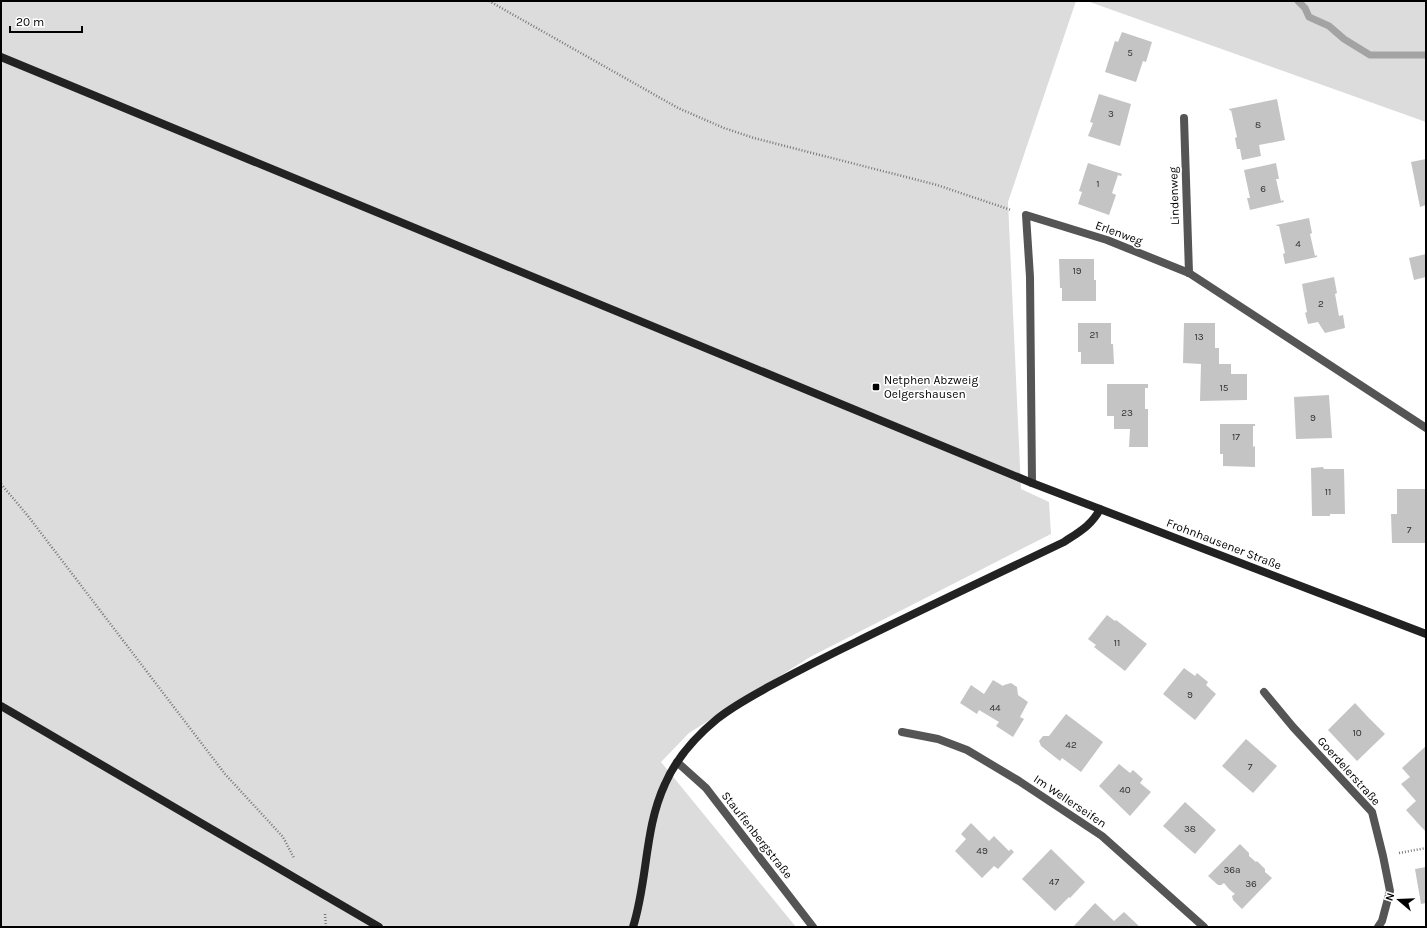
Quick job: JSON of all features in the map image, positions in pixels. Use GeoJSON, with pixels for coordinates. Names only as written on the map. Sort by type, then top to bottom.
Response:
{"type":"FeatureCollection","features":[{"type":"Feature","properties":{"kind":"main road","name":"Frohnhausener Straße"},"geometry":{"type":"LineString","coordinates":[[1,57],[1032,483],[1426,634]]}},
{"type":"Feature","properties":{"kind":"main road"},"geometry":{"type":"LineString","coordinates":[[633,927],[639,909],[650,833],[656,808],[665,784],[677,762],[695,738],[718,718],[742,702],[821,659],[1064,542],[1087,526],[1095,518],[1100,509]]}},
{"type":"Feature","properties":{"kind":"main road"},"geometry":{"type":"LineString","coordinates":[[1,706],[379,927]]}},
{"type":"Feature","properties":{"kind":"street","name":"Lindenweg"},"geometry":{"type":"LineString","coordinates":[[1184,118],[1189,273]]}},
{"type":"Feature","properties":{"kind":"street","name":"Erlenweg"},"geometry":{"type":"LineString","coordinates":[[1026,215],[1107,240],[1189,273],[1426,428]]}},
{"type":"Feature","properties":{"kind":"street"},"geometry":{"type":"LineString","coordinates":[[1026,215],[1030,277],[1032,483]]}},
{"type":"Feature","properties":{"kind":"street","name":"Goerdelerstraße"},"geometry":{"type":"LineString","coordinates":[[1264,692],[1293,727],[1372,812],[1390,891],[1382,921],[1378,927]]}},
{"type":"Feature","properties":{"kind":"street","name":"Im Wellerseifen"},"geometry":{"type":"LineString","coordinates":[[902,732],[938,739],[968,750],[1019,781],[1102,836],[1204,927]]}},
{"type":"Feature","properties":{"kind":"street","name":"Stauffenbergstraße"},"geometry":{"type":"LineString","coordinates":[[677,762],[706,788],[813,927]]}},
{"type":"Feature","properties":{"kind":"path"},"geometry":{"type":"LineString","coordinates":[[489,1],[678,108],[724,128],[754,138],[937,185],[1026,215]]}},
{"type":"Feature","properties":{"kind":"path"},"geometry":{"type":"LineString","coordinates":[[1,484],[28,516],[225,774],[283,837],[295,861]]}},
{"type":"Feature","properties":{"kind":"path"},"geometry":{"type":"LineString","coordinates":[[1401,852],[1426,848]]}},
{"type":"Feature","properties":{"kind":"shaded area"},"geometry":{"type":"Polygon","coordinates":[[[1,1],[1076,1],[1008,202],[1021,489],[1049,502],[1051,534],[810,657],[689,733],[661,762],[796,927],[1,927],[1,1]]]}},
{"type":"Feature","properties":{"kind":"shaded area"},"geometry":{"type":"Polygon","coordinates":[[[1087,1],[1426,1],[1426,122],[1087,1]]]}},
{"type":"Feature","properties":{"kind":"building"},"geometry":{"type":"Polygon","coordinates":[[[1122,32],[1152,42],[1146,62],[1143,61],[1136,82],[1105,72],[1115,41],[1118,42],[1122,32]]]}},
{"type":"Feature","properties":{"kind":"building"},"geometry":{"type":"Polygon","coordinates":[[[1099,94],[1131,104],[1120,146],[1088,136],[1093,123],[1090,122],[1099,94]]]}},
{"type":"Feature","properties":{"kind":"building"},"geometry":{"type":"Polygon","coordinates":[[[1277,99],[1285,140],[1259,145],[1261,156],[1242,160],[1240,149],[1237,149],[1235,138],[1237,137],[1231,110],[1230,111],[1229,109],[1277,99]]]}},
{"type":"Feature","properties":{"kind":"building"},"geometry":{"type":"Polygon","coordinates":[[[1426,159],[1426,205],[1420,207],[1411,162],[1426,159]]]}},
{"type":"Feature","properties":{"kind":"building"},"geometry":{"type":"Polygon","coordinates":[[[1088,163],[1122,174],[1121,176],[1118,175],[1112,193],[1116,195],[1109,215],[1078,204],[1082,192],[1079,191],[1088,163]]]}},
{"type":"Feature","properties":{"kind":"building"},"geometry":{"type":"Polygon","coordinates":[[[1276,163],[1279,179],[1276,179],[1281,201],[1283,200],[1284,202],[1250,210],[1247,198],[1250,198],[1244,170],[1276,163]]]}},
{"type":"Feature","properties":{"kind":"building"},"geometry":{"type":"Polygon","coordinates":[[[1309,218],[1312,233],[1310,234],[1315,256],[1317,255],[1317,257],[1285,264],[1283,254],[1285,253],[1279,226],[1276,225],[1309,218]]]}},
{"type":"Feature","properties":{"kind":"building"},"geometry":{"type":"Polygon","coordinates":[[[1426,254],[1426,277],[1414,280],[1409,258],[1426,254]]]}},
{"type":"Feature","properties":{"kind":"building"},"geometry":{"type":"Polygon","coordinates":[[[1059,259],[1094,259],[1096,301],[1062,301],[1059,259]]]}},
{"type":"Feature","properties":{"kind":"building"},"geometry":{"type":"Polygon","coordinates":[[[1334,277],[1339,316],[1343,315],[1345,328],[1325,333],[1318,322],[1308,324],[1305,313],[1307,312],[1302,284],[1334,277]]]}},
{"type":"Feature","properties":{"kind":"building"},"geometry":{"type":"Polygon","coordinates":[[[1078,323],[1111,323],[1111,344],[1113,344],[1114,364],[1081,364],[1081,352],[1078,352],[1078,323]]]}},
{"type":"Feature","properties":{"kind":"building"},"geometry":{"type":"Polygon","coordinates":[[[1184,323],[1215,323],[1215,348],[1219,348],[1219,364],[1231,364],[1231,374],[1247,374],[1247,400],[1200,401],[1201,364],[1183,363],[1184,323]]]}},
{"type":"Feature","properties":{"kind":"building"},"geometry":{"type":"Polygon","coordinates":[[[1107,384],[1148,384],[1148,388],[1145,388],[1145,409],[1148,409],[1148,447],[1129,447],[1130,429],[1114,429],[1114,416],[1107,416],[1107,384]]]}},
{"type":"Feature","properties":{"kind":"building"},"geometry":{"type":"Polygon","coordinates":[[[1329,395],[1332,438],[1296,439],[1294,397],[1329,395]]]}},
{"type":"Feature","properties":{"kind":"building"},"geometry":{"type":"Polygon","coordinates":[[[1220,424],[1255,424],[1255,426],[1253,426],[1253,447],[1255,446],[1255,467],[1223,466],[1223,454],[1220,454],[1220,424]]]}},
{"type":"Feature","properties":{"kind":"building"},"geometry":{"type":"Polygon","coordinates":[[[1323,467],[1324,469],[1344,469],[1345,514],[1312,516],[1311,468],[1323,467]]]}},
{"type":"Feature","properties":{"kind":"building"},"geometry":{"type":"Polygon","coordinates":[[[1397,489],[1426,489],[1426,543],[1392,543],[1391,514],[1397,514],[1397,489]]]}},
{"type":"Feature","properties":{"kind":"building"},"geometry":{"type":"Polygon","coordinates":[[[1107,615],[1115,621],[1116,620],[1147,644],[1125,671],[1094,647],[1096,645],[1088,639],[1107,615]]]}},
{"type":"Feature","properties":{"kind":"building"},"geometry":{"type":"Polygon","coordinates":[[[1184,668],[1195,676],[1197,673],[1208,682],[1206,685],[1216,694],[1195,720],[1163,694],[1184,668]]]}},
{"type":"Feature","properties":{"kind":"building"},"geometry":{"type":"Polygon","coordinates":[[[993,680],[1003,686],[1011,683],[1017,687],[1018,695],[1028,702],[1020,717],[1024,719],[1013,737],[996,726],[999,722],[979,710],[977,714],[960,703],[971,685],[984,694],[993,680]]]}},
{"type":"Feature","properties":{"kind":"building"},"geometry":{"type":"Polygon","coordinates":[[[1355,703],[1385,734],[1357,761],[1328,730],[1355,703]]]}},
{"type":"Feature","properties":{"kind":"building"},"geometry":{"type":"Polygon","coordinates":[[[1066,714],[1103,742],[1081,772],[1062,758],[1060,761],[1041,746],[1039,741],[1043,736],[1049,736],[1066,714]]]}},
{"type":"Feature","properties":{"kind":"building"},"geometry":{"type":"Polygon","coordinates":[[[1246,739],[1277,766],[1253,793],[1222,766],[1246,739]]]}},
{"type":"Feature","properties":{"kind":"building"},"geometry":{"type":"Polygon","coordinates":[[[1426,746],[1425,831],[1406,810],[1416,801],[1401,784],[1410,777],[1402,768],[1426,746]]]}},
{"type":"Feature","properties":{"kind":"building"},"geometry":{"type":"Polygon","coordinates":[[[1119,764],[1130,773],[1133,770],[1143,779],[1140,783],[1151,792],[1130,816],[1099,786],[1119,764]]]}},
{"type":"Feature","properties":{"kind":"building"},"geometry":{"type":"Polygon","coordinates":[[[1185,802],[1216,830],[1195,854],[1163,826],[1185,802]]]}},
{"type":"Feature","properties":{"kind":"building"},"geometry":{"type":"Polygon","coordinates":[[[971,823],[989,841],[994,836],[1009,851],[1011,849],[1014,852],[998,869],[994,866],[982,878],[955,851],[966,839],[961,834],[971,823]]]}},
{"type":"Feature","properties":{"kind":"building"},"geometry":{"type":"Polygon","coordinates":[[[1240,844],[1249,853],[1249,856],[1256,862],[1257,861],[1265,869],[1265,872],[1272,878],[1242,909],[1233,900],[1232,896],[1235,894],[1224,883],[1218,885],[1208,876],[1240,844]]]}},
{"type":"Feature","properties":{"kind":"building"},"geometry":{"type":"Polygon","coordinates":[[[1051,849],[1085,882],[1055,911],[1022,879],[1051,849]]]}},
{"type":"Feature","properties":{"kind":"building"},"geometry":{"type":"Polygon","coordinates":[[[1426,867],[1426,903],[1421,904],[1415,869],[1426,867]]]}},
{"type":"Feature","properties":{"kind":"building"},"geometry":{"type":"Polygon","coordinates":[[[1095,903],[1114,921],[1124,912],[1140,927],[1073,927],[1095,903]]]}},
{"type":"Feature","properties":{"kind":"waterway"},"geometry":{"type":"LineString","coordinates":[[1298,1],[1305,8],[1309,17],[1329,26],[1344,39],[1370,55],[1426,55]]}},
{"type":"Feature","properties":{"kind":"place","name":"Netphen Abzweig Oelgershausen"},"geometry":{"type":"Point","coordinates":[876,387]}}]}
